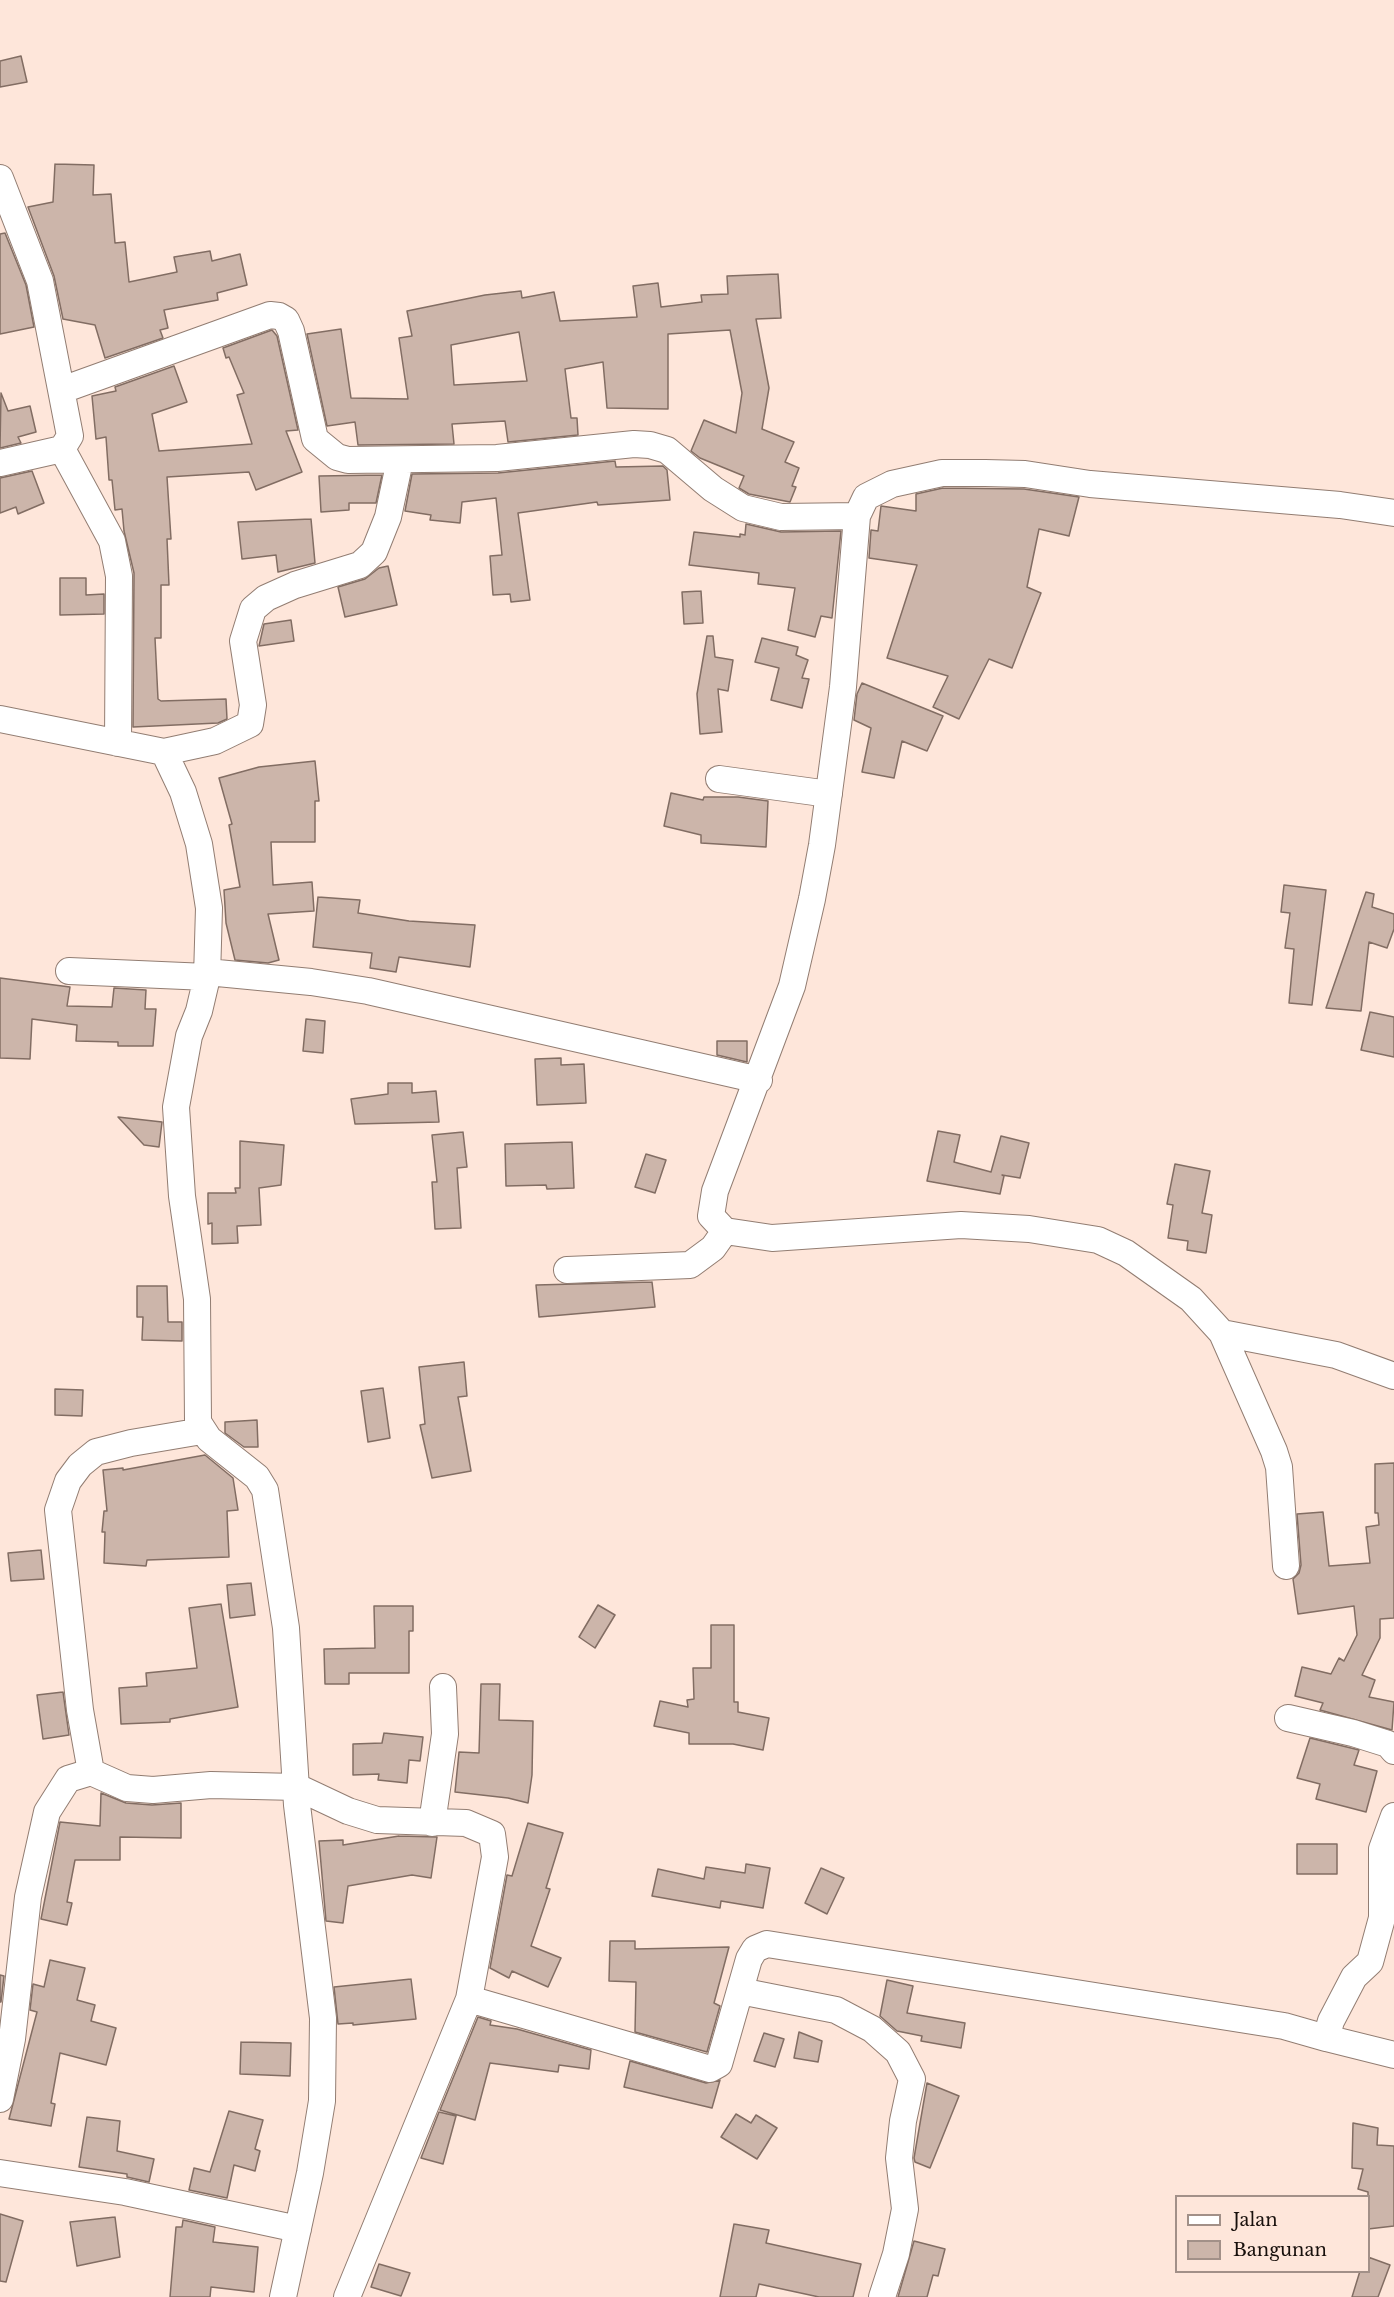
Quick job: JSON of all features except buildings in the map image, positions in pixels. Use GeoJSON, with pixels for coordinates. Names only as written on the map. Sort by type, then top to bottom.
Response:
{"type":"FeatureCollection","features":[{"type":"Feature","properties":{"kind":"street"},"geometry":{"type":"LineString","coordinates":[[0,178],[40,281],[70,435],[62,449],[0,463]]}},
{"type":"Feature","properties":{"kind":"street"},"geometry":{"type":"LineString","coordinates":[[62,390],[270,315],[279,316],[286,320],[291,331],[315,439],[327,451],[348,460],[497,458],[623,445],[650,446],[668,450],[713,489],[743,508],[781,517],[857,516]]}},
{"type":"Feature","properties":{"kind":"street"},"geometry":{"type":"LineString","coordinates":[[62,449],[112,542],[117,565],[119,576],[118,743]]}},
{"type":"Feature","properties":{"kind":"street"},"geometry":{"type":"LineString","coordinates":[[0,719],[164,752],[215,741],[250,724],[253,705],[243,641],[253,609],[266,598],[295,585],[360,565],[374,552],[388,517],[400,460]]}},
{"type":"Feature","properties":{"kind":"street"},"geometry":{"type":"LineString","coordinates":[[1286,1566],[1276,1459],[1222,1334],[1191,1299],[1126,1253],[1098,1240],[1029,1229],[961,1225],[772,1238],[725,1231],[711,1216],[711,1203],[759,1080],[792,986],[812,899],[843,687],[857,516],[862,502],[881,488],[942,473],[1025,474],[1090,484],[1394,513]]}},
{"type":"Feature","properties":{"kind":"street"},"geometry":{"type":"LineString","coordinates":[[164,752],[183,792],[199,844],[209,908],[207,975],[199,1011],[189,1036],[176,1107],[182,1196],[197,1299],[198,1422],[202,1431],[257,1478],[265,1490],[286,1628],[297,1787],[323,2018],[322,2101],[310,2173],[283,2297]]}},
{"type":"Feature","properties":{"kind":"street"},"geometry":{"type":"LineString","coordinates":[[719,779],[829,794]]}},
{"type":"Feature","properties":{"kind":"street"},"geometry":{"type":"LineString","coordinates":[[69,971],[207,975],[311,982],[368,991],[759,1080]]}},
{"type":"Feature","properties":{"kind":"street"},"geometry":{"type":"LineString","coordinates":[[567,1270],[690,1265],[713,1248],[725,1231]]}},
{"type":"Feature","properties":{"kind":"street"},"geometry":{"type":"LineString","coordinates":[[1222,1334],[1336,1355],[1394,1376]]}},
{"type":"Feature","properties":{"kind":"street"},"geometry":{"type":"LineString","coordinates":[[91,1772],[80,1710],[58,1510],[68,1481],[80,1465],[96,1452],[131,1443],[202,1431]]}},
{"type":"Feature","properties":{"kind":"street"},"geometry":{"type":"LineString","coordinates":[[432,1823],[445,1734],[443,1687]]}},
{"type":"Feature","properties":{"kind":"street"},"geometry":{"type":"LineString","coordinates":[[1288,1718],[1353,1732],[1388,1744],[1394,1751]]}},
{"type":"Feature","properties":{"kind":"street"},"geometry":{"type":"LineString","coordinates":[[0,2099],[12,2039],[28,1897],[47,1812],[68,1779],[91,1772],[127,1788],[153,1790],[212,1785],[297,1787],[348,1811],[377,1820],[466,1823],[492,1834],[495,1857],[469,1999],[347,2297]]}},
{"type":"Feature","properties":{"kind":"street"},"geometry":{"type":"LineString","coordinates":[[1326,2038],[1331,2021],[1354,1977],[1370,1962],[1382,1918],[1382,1849],[1394,1816]]}},
{"type":"Feature","properties":{"kind":"street"},"geometry":{"type":"LineString","coordinates":[[469,1999],[710,2069],[719,2064],[749,1959],[756,1948],[767,1944],[1284,2026],[1394,2055]]}},
{"type":"Feature","properties":{"kind":"street"},"geometry":{"type":"LineString","coordinates":[[740,1991],[836,2010],[872,2029],[898,2052],[912,2079],[903,2121],[899,2158],[905,2209],[896,2254],[882,2297]]}},
{"type":"Feature","properties":{"kind":"street"},"geometry":{"type":"LineString","coordinates":[[0,2173],[125,2192],[298,2229]]}}]}
